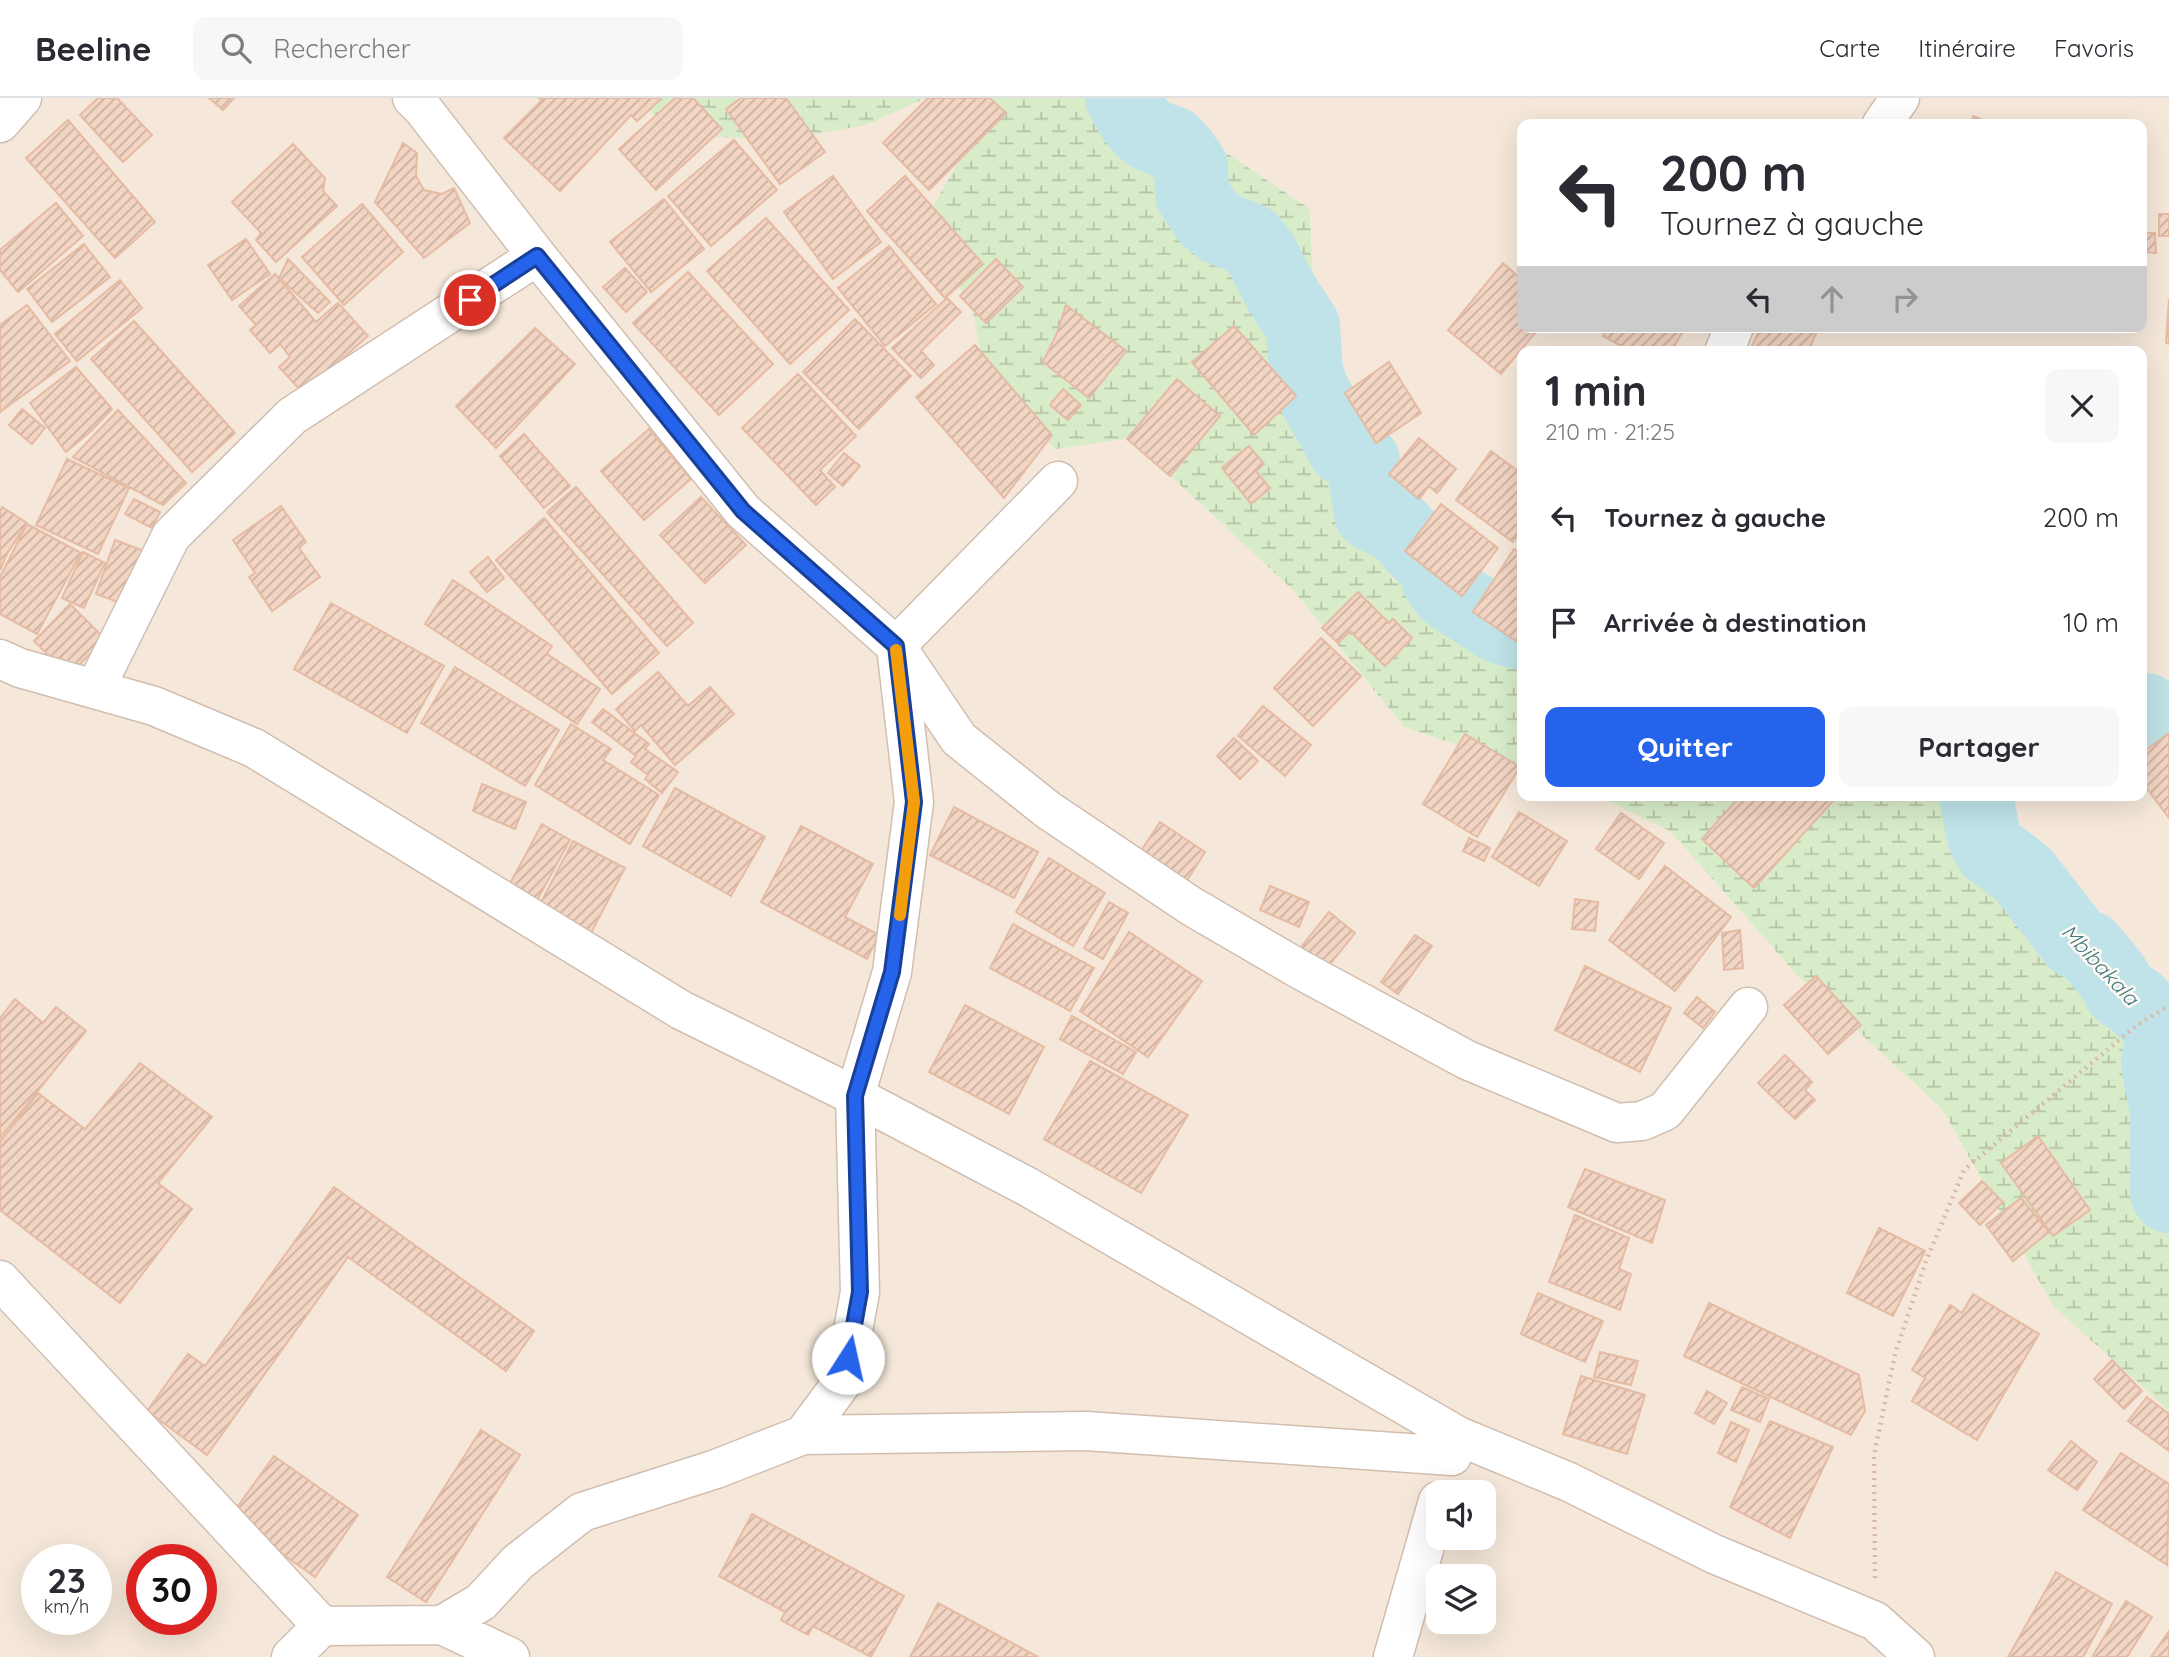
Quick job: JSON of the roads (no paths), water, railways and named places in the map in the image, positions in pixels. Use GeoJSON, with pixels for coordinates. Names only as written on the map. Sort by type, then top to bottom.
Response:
{"type":"FeatureCollection","features":[{"type":"Feature","properties":{"kind":"street"},"geometry":{"type":"LineString","coordinates":[[0,122],[22,98]]}},
{"type":"Feature","properties":{"kind":"street"},"geometry":{"type":"LineString","coordinates":[[412,98],[743,511],[896,646],[960,739],[1048,810],[1191,906],[1299,969],[1467,1060],[1617,1123],[1642,1121],[1665,1111],[1748,1007]]}},
{"type":"Feature","properties":{"kind":"street"},"geometry":{"type":"LineString","coordinates":[[1885,119],[1900,98]]}},
{"type":"Feature","properties":{"kind":"street"},"geometry":{"type":"LineString","coordinates":[[95,689],[171,536],[292,416],[537,256]]}},
{"type":"Feature","properties":{"kind":"street"},"geometry":{"type":"LineString","coordinates":[[896,646],[1058,481]]}},
{"type":"Feature","properties":{"kind":"street"},"geometry":{"type":"LineString","coordinates":[[803,1434],[844,1380],[860,1292],[855,1096],[892,972],[914,802],[896,646]]}},
{"type":"Feature","properties":{"kind":"street"},"geometry":{"type":"LineString","coordinates":[[0,659],[20,668],[154,706],[254,748],[681,1010],[855,1096],[1028,1187],[1455,1446],[1569,1482],[1714,1554],[1875,1621],[1915,1657]]}},
{"type":"Feature","properties":{"kind":"street"},"geometry":{"type":"LineString","coordinates":[[0,1280],[322,1626]]}},
{"type":"Feature","properties":{"kind":"street"},"geometry":{"type":"LineString","coordinates":[[442,1625],[481,1602],[518,1562],[582,1512],[716,1469],[803,1434],[1086,1432],[1455,1446]]}},
{"type":"Feature","properties":{"kind":"street"},"geometry":{"type":"LineString","coordinates":[[1445,1480],[1455,1446]]}},
{"type":"Feature","properties":{"kind":"street"},"geometry":{"type":"LineString","coordinates":[[1393,1657],[1426,1543]]}},
{"type":"Feature","properties":{"kind":"street"},"geometry":{"type":"LineString","coordinates":[[291,1657],[322,1626],[442,1625],[510,1657]]}},
{"type":"Feature","properties":{"kind":"waterway","name":"Mbibakala"},"geometry":{"type":"LineString","coordinates":[[1122,98],[1144,130],[1172,143],[1182,154],[1191,167],[1192,194],[1207,217],[1220,228],[1250,240],[1261,254],[1303,326],[1306,372],[1313,392],[1344,448],[1363,461],[1371,513],[1400,529],[1420,552],[1438,567],[1439,581],[1448,593],[1500,627],[1517,632]]}},
{"type":"Feature","properties":{"kind":"waterway"},"geometry":{"type":"LineString","coordinates":[[2147,710],[2169,703]]}},
{"type":"Feature","properties":{"kind":"waterway","name":"Mbibakala"},"geometry":{"type":"LineString","coordinates":[[1977,801],[1984,837],[1991,850],[2023,874],[2075,941],[2089,948],[2113,977],[2120,991],[2136,1002],[2161,1027],[2162,1047],[2158,1063],[2167,1112],[2169,1196]]}},
{"type":"Feature","properties":{"kind":"waterway"},"geometry":{"type":"LineString","coordinates":[[2162,1047],[2169,1052]]}}]}
